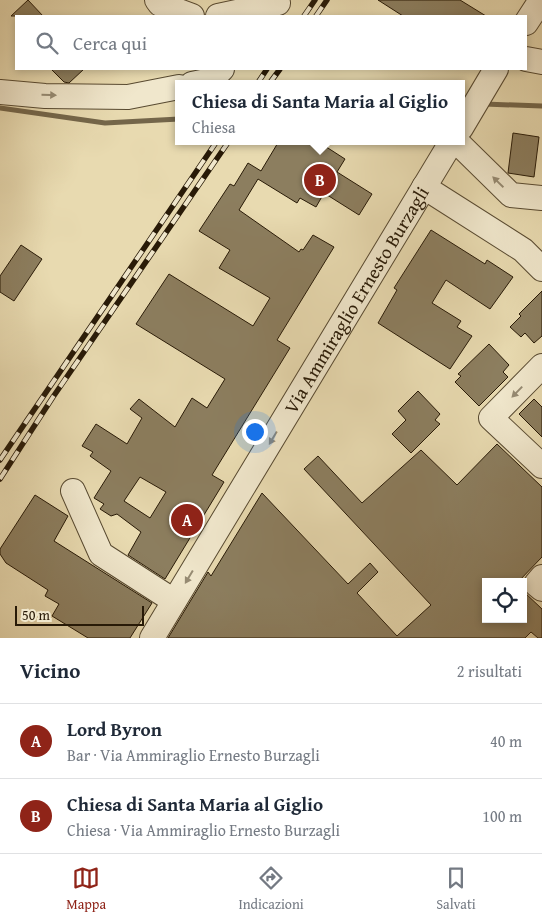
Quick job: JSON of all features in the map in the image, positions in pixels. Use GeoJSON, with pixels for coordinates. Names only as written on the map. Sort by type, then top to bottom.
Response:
{"type":"FeatureCollection","features":[{"type":"Feature","properties":{"kind":"street"},"geometry":{"type":"LineString","coordinates":[[157,0],[190,15]]}},
{"type":"Feature","properties":{"kind":"street"},"geometry":{"type":"LineString","coordinates":[[527,21],[541,0]]}},
{"type":"Feature","properties":{"kind":"street"},"geometry":{"type":"LineString","coordinates":[[224,15],[276,7]]}},
{"type":"Feature","properties":{"kind":"street"},"geometry":{"type":"LineString","coordinates":[[527,59],[542,62]]}},
{"type":"Feature","properties":{"kind":"street"},"geometry":{"type":"LineString","coordinates":[[211,80],[221,70]]}},
{"type":"Feature","properties":{"kind":"street"},"geometry":{"type":"LineString","coordinates":[[465,121],[495,70]]}},
{"type":"Feature","properties":{"kind":"street"},"geometry":{"type":"LineString","coordinates":[[0,92],[45,96],[128,97],[175,88]]}},
{"type":"Feature","properties":{"kind":"street","name":"Via Ammiraglio Ernesto Burzagli"},"geometry":{"type":"LineString","coordinates":[[152,638],[424,187],[451,145]]}},
{"type":"Feature","properties":{"kind":"street"},"geometry":{"type":"LineString","coordinates":[[458,145],[511,194],[542,198]]}},
{"type":"Feature","properties":{"kind":"street"},"geometry":{"type":"LineString","coordinates":[[424,187],[523,250],[542,269]]}},
{"type":"Feature","properties":{"kind":"street"},"geometry":{"type":"LineString","coordinates":[[542,366],[491,418],[542,466]]}},
{"type":"Feature","properties":{"kind":"street"},"geometry":{"type":"LineString","coordinates":[[73,491],[101,554],[174,601]]}},
{"type":"Feature","properties":{"kind":"street"},"geometry":{"type":"LineString","coordinates":[[542,577],[536,584],[542,589]]}},
{"type":"Feature","properties":{"kind":"building"},"geometry":{"type":"Polygon","coordinates":[[[28,0],[42,15],[15,15],[11,16],[28,0]]]}},
{"type":"Feature","properties":{"kind":"building"},"geometry":{"type":"Polygon","coordinates":[[[378,0],[460,0],[484,15],[401,15],[378,0]]]}},
{"type":"Feature","properties":{"kind":"building"},"geometry":{"type":"Polygon","coordinates":[[[52,70],[83,70],[69,83],[64,82],[52,70]]]}},
{"type":"Feature","properties":{"kind":"building"},"geometry":{"type":"Polygon","coordinates":[[[513,133],[539,137],[534,177],[508,173],[513,133]]]}},
{"type":"Feature","properties":{"kind":"building"},"geometry":{"type":"Polygon","coordinates":[[[277,145],[323,145],[345,159],[337,172],[372,194],[359,215],[324,193],[316,207],[300,198],[297,203],[258,179],[239,210],[299,252],[301,249],[303,250],[313,235],[334,247],[277,340],[290,348],[212,475],[224,482],[165,579],[128,555],[141,532],[117,514],[111,516],[100,509],[104,504],[94,498],[111,471],[90,456],[93,452],[82,446],[96,424],[127,444],[142,418],[130,409],[139,399],[175,427],[192,398],[207,408],[225,379],[136,324],[169,274],[253,326],[270,298],[219,268],[230,250],[199,231],[230,184],[234,186],[248,163],[261,171],[277,145]],[[140,477],[124,501],[150,518],[166,492],[140,477]]]}},
{"type":"Feature","properties":{"kind":"building"},"geometry":{"type":"Polygon","coordinates":[[[431,230],[485,264],[487,260],[513,277],[490,309],[446,280],[432,303],[461,321],[457,327],[472,336],[450,369],[378,323],[397,290],[394,288],[431,230]]]}},
{"type":"Feature","properties":{"kind":"building"},"geometry":{"type":"Polygon","coordinates":[[[21,245],[42,259],[14,301],[0,292],[0,276],[21,245]]]}},
{"type":"Feature","properties":{"kind":"building"},"geometry":{"type":"Polygon","coordinates":[[[542,291],[542,336],[534,343],[525,333],[521,337],[510,327],[521,316],[519,314],[542,291]]]}},
{"type":"Feature","properties":{"kind":"building"},"geometry":{"type":"Polygon","coordinates":[[[489,344],[509,365],[503,372],[508,377],[479,406],[455,382],[461,376],[458,374],[489,344]]]}},
{"type":"Feature","properties":{"kind":"building"},"geometry":{"type":"Polygon","coordinates":[[[418,391],[440,414],[435,420],[440,424],[411,453],[392,434],[406,420],[398,411],[418,391]]]}},
{"type":"Feature","properties":{"kind":"building"},"geometry":{"type":"Polygon","coordinates":[[[534,399],[542,407],[542,437],[519,414],[534,399]]]}},
{"type":"Feature","properties":{"kind":"building"},"geometry":{"type":"Polygon","coordinates":[[[497,444],[542,487],[542,557],[522,578],[482,578],[482,623],[527,623],[527,595],[542,609],[542,638],[538,638],[531,632],[525,638],[168,638],[208,572],[211,576],[262,493],[348,584],[370,563],[378,572],[357,593],[397,636],[431,605],[304,469],[318,456],[362,503],[421,450],[457,485],[497,444]]]}},
{"type":"Feature","properties":{"kind":"building"},"geometry":{"type":"Polygon","coordinates":[[[35,495],[68,516],[54,541],[152,603],[130,638],[88,638],[52,616],[59,604],[45,596],[48,590],[6,563],[0,554],[0,549],[35,495]]]}},
{"type":"Feature","properties":{"kind":"waterway"},"geometry":{"type":"LineString","coordinates":[[484,104],[542,106]]}},
{"type":"Feature","properties":{"kind":"waterway"},"geometry":{"type":"LineString","coordinates":[[0,108],[105,123],[175,119]]}},
{"type":"Feature","properties":{"kind":"railway"},"geometry":{"type":"LineString","coordinates":[[305,15],[315,0]]}},
{"type":"Feature","properties":{"kind":"railway"},"geometry":{"type":"LineString","coordinates":[[317,15],[327,0]]}},
{"type":"Feature","properties":{"kind":"railway"},"geometry":{"type":"LineString","coordinates":[[260,80],[266,70]]}},
{"type":"Feature","properties":{"kind":"railway"},"geometry":{"type":"LineString","coordinates":[[272,80],[279,70]]}},
{"type":"Feature","properties":{"kind":"railway"},"geometry":{"type":"LineString","coordinates":[[0,460],[214,145]]}},
{"type":"Feature","properties":{"kind":"railway"},"geometry":{"type":"LineString","coordinates":[[0,479],[53,397],[226,145]]}},
{"type":"Feature","properties":{"kind":"place","name":"Chiesa di Santa Maria al Giglio"},"geometry":{"type":"Point","coordinates":[320,180]}},
{"type":"Feature","properties":{"kind":"place","name":"Lord Byron"},"geometry":{"type":"Point","coordinates":[187,520]}}]}
